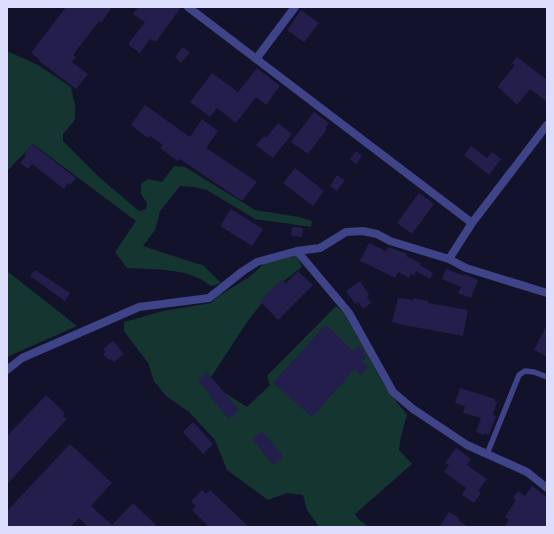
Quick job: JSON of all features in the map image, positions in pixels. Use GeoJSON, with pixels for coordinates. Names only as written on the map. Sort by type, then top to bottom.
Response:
{"type":"FeatureCollection","features":[{"type":"Feature","properties":{"kind":"street"},"geometry":{"type":"LineString","coordinates":[[188,7],[472,224]]}},
{"type":"Feature","properties":{"kind":"street"},"geometry":{"type":"LineString","coordinates":[[256,59],[295,7]]}},
{"type":"Feature","properties":{"kind":"street"},"geometry":{"type":"LineString","coordinates":[[449,259],[472,224],[547,125]]}},
{"type":"Feature","properties":{"kind":"street"},"geometry":{"type":"LineString","coordinates":[[7,370],[22,358],[139,307],[209,298],[257,262],[297,251],[320,248],[346,232],[363,231],[376,234],[390,241],[449,259],[466,268],[547,293]]}},
{"type":"Feature","properties":{"kind":"street"},"geometry":{"type":"LineString","coordinates":[[297,251],[348,313],[394,392],[419,414],[466,445],[527,472],[547,488]]}},
{"type":"Feature","properties":{"kind":"lane"},"geometry":{"type":"LineString","coordinates":[[487,454],[519,375],[524,371],[534,372],[547,377]]}},
{"type":"Feature","properties":{"kind":"green space"},"geometry":{"type":"Polygon","coordinates":[[[7,51],[38,65],[71,87],[75,106],[75,120],[63,134],[63,141],[99,177],[139,211],[146,209],[147,203],[141,194],[141,184],[148,179],[162,182],[174,166],[185,167],[255,210],[299,217],[312,221],[311,227],[255,219],[207,190],[180,186],[160,211],[155,230],[143,246],[203,265],[221,283],[211,286],[192,275],[181,272],[127,268],[115,252],[136,221],[33,144],[7,171],[7,51]]]}},
{"type":"Feature","properties":{"kind":"green space"},"geometry":{"type":"Polygon","coordinates":[[[296,254],[302,267],[272,290],[247,322],[208,382],[247,407],[270,385],[267,376],[336,306],[345,314],[385,387],[407,415],[399,450],[412,464],[355,514],[359,520],[369,527],[319,527],[307,510],[303,495],[287,493],[268,500],[227,470],[215,440],[189,412],[166,396],[154,381],[148,363],[124,331],[124,322],[163,311],[211,303],[220,295],[248,278],[265,263],[296,254]]]}},
{"type":"Feature","properties":{"kind":"green space"},"geometry":{"type":"Polygon","coordinates":[[[7,271],[77,326],[7,357],[7,271]]]}},
{"type":"Feature","properties":{"kind":"building"},"geometry":{"type":"Polygon","coordinates":[[[66,7],[112,7],[101,23],[99,21],[73,55],[76,57],[72,62],[88,74],[76,89],[39,61],[40,60],[31,53],[66,7]]]}},
{"type":"Feature","properties":{"kind":"building"},"geometry":{"type":"Polygon","coordinates":[[[138,7],[181,7],[156,42],[150,39],[140,53],[128,44],[145,22],[133,14],[138,7]]]}},
{"type":"Feature","properties":{"kind":"building"},"geometry":{"type":"Polygon","coordinates":[[[301,10],[319,23],[304,42],[287,30],[301,10]]]}},
{"type":"Feature","properties":{"kind":"building"},"geometry":{"type":"Polygon","coordinates":[[[183,47],[190,53],[181,63],[175,57],[183,47]]]}},
{"type":"Feature","properties":{"kind":"building"},"geometry":{"type":"Polygon","coordinates":[[[517,57],[547,80],[547,102],[530,89],[517,105],[499,88],[498,86],[515,65],[512,63],[517,57]]]}},
{"type":"Feature","properties":{"kind":"building"},"geometry":{"type":"Polygon","coordinates":[[[257,68],[280,86],[266,105],[256,97],[236,123],[217,108],[210,117],[190,102],[212,73],[238,92],[257,68]]]}},
{"type":"Feature","properties":{"kind":"building"},"geometry":{"type":"Polygon","coordinates":[[[145,105],[190,137],[202,119],[218,131],[206,148],[257,182],[242,201],[180,159],[178,161],[160,148],[163,145],[150,136],[148,138],[131,125],[145,105]]]}},
{"type":"Feature","properties":{"kind":"building"},"geometry":{"type":"Polygon","coordinates":[[[314,112],[329,123],[325,128],[327,129],[308,154],[291,142],[314,112]]]}},
{"type":"Feature","properties":{"kind":"building"},"geometry":{"type":"Polygon","coordinates":[[[278,123],[292,134],[273,158],[256,145],[264,136],[266,138],[278,123]]]}},
{"type":"Feature","properties":{"kind":"building"},"geometry":{"type":"Polygon","coordinates":[[[32,144],[76,178],[70,185],[68,183],[64,189],[32,164],[28,169],[20,163],[26,156],[24,155],[32,144]]]}},
{"type":"Feature","properties":{"kind":"building"},"geometry":{"type":"Polygon","coordinates":[[[471,146],[487,158],[492,152],[501,159],[489,175],[464,155],[471,146]]]}},
{"type":"Feature","properties":{"kind":"building"},"geometry":{"type":"Polygon","coordinates":[[[356,151],[362,156],[356,164],[350,159],[356,151]]]}},
{"type":"Feature","properties":{"kind":"building"},"geometry":{"type":"Polygon","coordinates":[[[295,168],[324,191],[313,206],[283,183],[295,168]]]}},
{"type":"Feature","properties":{"kind":"building"},"geometry":{"type":"Polygon","coordinates":[[[337,175],[345,180],[337,191],[330,186],[337,175]]]}},
{"type":"Feature","properties":{"kind":"building"},"geometry":{"type":"Polygon","coordinates":[[[419,193],[434,204],[412,234],[397,223],[419,193]]]}},
{"type":"Feature","properties":{"kind":"building"},"geometry":{"type":"Polygon","coordinates":[[[231,209],[263,229],[252,246],[220,226],[231,209]]]}},
{"type":"Feature","properties":{"kind":"building"},"geometry":{"type":"Polygon","coordinates":[[[292,227],[303,228],[302,237],[291,236],[292,227]]]}},
{"type":"Feature","properties":{"kind":"building"},"geometry":{"type":"Polygon","coordinates":[[[369,243],[386,251],[388,247],[407,254],[406,256],[421,263],[420,265],[433,273],[430,279],[416,271],[414,276],[411,274],[409,278],[398,272],[395,278],[360,261],[369,243]]]}},
{"type":"Feature","properties":{"kind":"building"},"geometry":{"type":"Polygon","coordinates":[[[446,269],[464,276],[465,274],[478,280],[471,298],[458,293],[461,287],[442,279],[446,269]]]}},
{"type":"Feature","properties":{"kind":"building"},"geometry":{"type":"Polygon","coordinates":[[[35,270],[70,293],[65,301],[30,276],[35,270]]]}},
{"type":"Feature","properties":{"kind":"building"},"geometry":{"type":"Polygon","coordinates":[[[298,271],[313,285],[278,320],[260,301],[282,279],[286,283],[298,271]]]}},
{"type":"Feature","properties":{"kind":"building"},"geometry":{"type":"Polygon","coordinates":[[[360,281],[369,295],[367,297],[371,303],[363,309],[358,302],[355,304],[346,291],[360,281]]]}},
{"type":"Feature","properties":{"kind":"building"},"geometry":{"type":"Polygon","coordinates":[[[398,298],[413,300],[413,298],[428,301],[428,303],[468,310],[463,336],[392,322],[398,298]]]}},
{"type":"Feature","properties":{"kind":"building"},"geometry":{"type":"Polygon","coordinates":[[[547,325],[547,357],[534,350],[547,325]]]}},
{"type":"Feature","properties":{"kind":"building"},"geometry":{"type":"Polygon","coordinates":[[[324,326],[328,326],[353,351],[360,346],[366,357],[362,362],[368,366],[362,375],[354,370],[312,417],[273,383],[324,326]]]}},
{"type":"Feature","properties":{"kind":"building"},"geometry":{"type":"Polygon","coordinates":[[[113,341],[124,354],[114,362],[111,359],[109,360],[103,354],[106,352],[103,349],[113,341]]]}},
{"type":"Feature","properties":{"kind":"building"},"geometry":{"type":"Polygon","coordinates":[[[207,372],[239,410],[229,419],[198,381],[207,372]]]}},
{"type":"Feature","properties":{"kind":"building"},"geometry":{"type":"Polygon","coordinates":[[[460,388],[495,399],[494,401],[497,401],[493,415],[496,416],[489,435],[476,432],[481,418],[463,413],[465,406],[455,403],[460,388]]]}},
{"type":"Feature","properties":{"kind":"building"},"geometry":{"type":"Polygon","coordinates":[[[46,395],[65,413],[63,416],[67,419],[7,484],[7,436],[46,395]]]}},
{"type":"Feature","properties":{"kind":"building"},"geometry":{"type":"Polygon","coordinates":[[[193,422],[213,444],[203,454],[183,432],[193,422]]]}},
{"type":"Feature","properties":{"kind":"building"},"geometry":{"type":"Polygon","coordinates":[[[262,431],[283,456],[273,465],[252,439],[262,431]]]}},
{"type":"Feature","properties":{"kind":"building"},"geometry":{"type":"Polygon","coordinates":[[[70,444],[112,483],[91,506],[112,525],[133,503],[158,527],[88,527],[79,518],[70,527],[7,527],[7,511],[70,444]]]}},
{"type":"Feature","properties":{"kind":"building"},"geometry":{"type":"Polygon","coordinates":[[[456,448],[471,459],[467,465],[487,479],[478,491],[481,493],[474,503],[462,495],[466,488],[444,472],[449,465],[445,463],[456,448]]]}},
{"type":"Feature","properties":{"kind":"building"},"geometry":{"type":"Polygon","coordinates":[[[532,486],[547,497],[547,527],[504,527],[509,520],[505,517],[516,500],[513,498],[518,491],[525,496],[532,486]]]}},
{"type":"Feature","properties":{"kind":"building"},"geometry":{"type":"Polygon","coordinates":[[[202,490],[206,494],[210,490],[249,527],[209,527],[192,510],[196,506],[191,501],[202,490]]]}},
{"type":"Feature","properties":{"kind":"building"},"geometry":{"type":"Polygon","coordinates":[[[449,512],[459,518],[458,520],[468,527],[439,527],[449,512]]]}}]}
